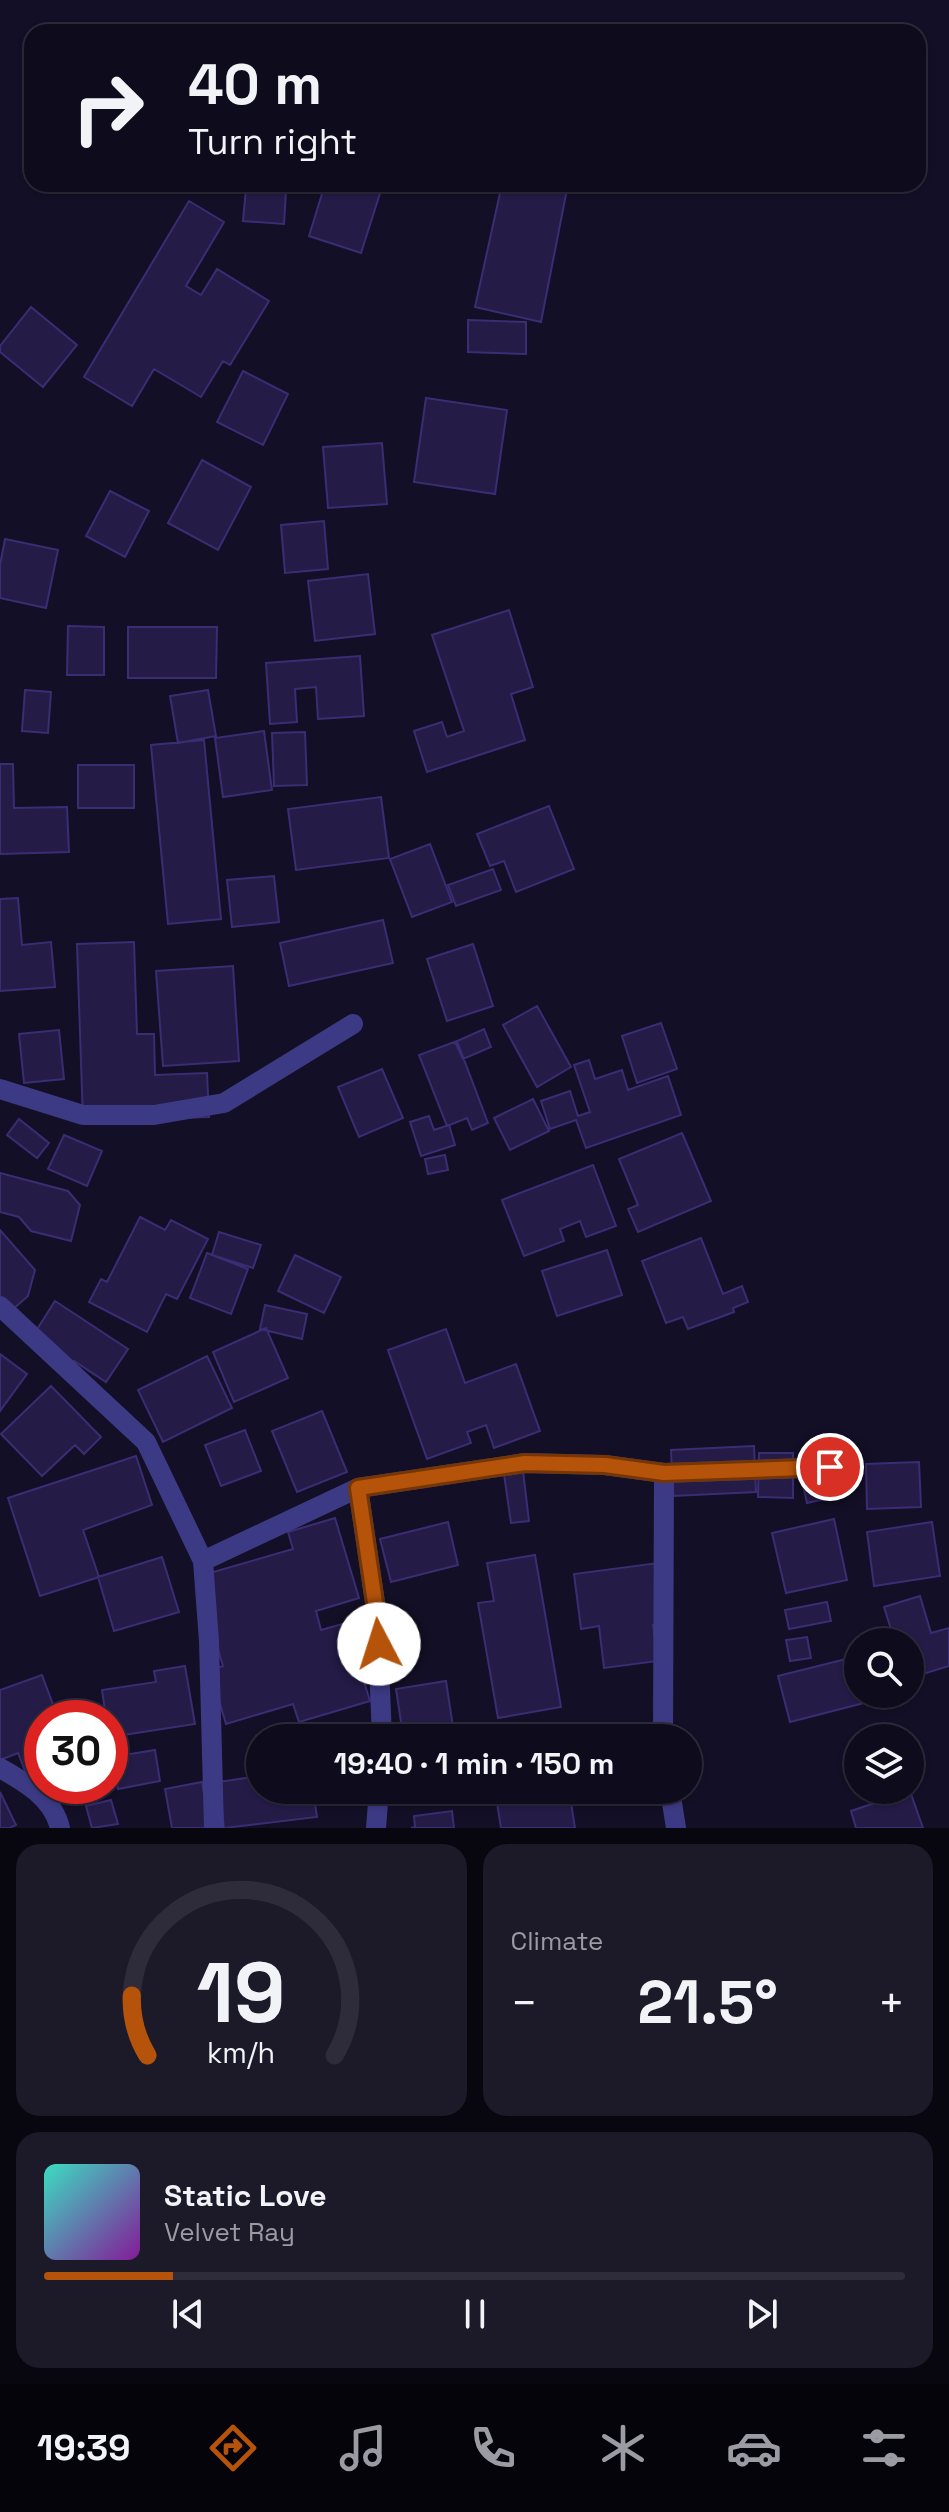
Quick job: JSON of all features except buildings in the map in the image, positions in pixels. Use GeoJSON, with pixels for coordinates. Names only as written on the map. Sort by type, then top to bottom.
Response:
{"type":"FeatureCollection","features":[{"type":"Feature","properties":{"kind":"street"},"geometry":{"type":"LineString","coordinates":[[0,1089],[83,1115],[154,1115],[210,1106],[224,1103],[353,1024]]}},
{"type":"Feature","properties":{"kind":"street"},"geometry":{"type":"LineString","coordinates":[[0,1306],[146,1442],[203,1561],[209,1641],[214,1828]]}},
{"type":"Feature","properties":{"kind":"street"},"geometry":{"type":"LineString","coordinates":[[203,1561],[358,1488],[525,1463],[605,1465],[664,1473],[830,1467]]}},
{"type":"Feature","properties":{"kind":"street"},"geometry":{"type":"LineString","coordinates":[[663,1724],[664,1473]]}},
{"type":"Feature","properties":{"kind":"street"},"geometry":{"type":"LineString","coordinates":[[358,1488],[377,1616],[381,1724]]}},
{"type":"Feature","properties":{"kind":"street"},"geometry":{"type":"LineString","coordinates":[[0,1768],[33,1787],[58,1817],[60,1828]]}},
{"type":"Feature","properties":{"kind":"street"},"geometry":{"type":"LineString","coordinates":[[376,1828],[378,1804]]}},
{"type":"Feature","properties":{"kind":"street"},"geometry":{"type":"LineString","coordinates":[[672,1804],[676,1828]]}},
{"type":"Feature","properties":{"kind":"route"},"geometry":{"type":"LineString","coordinates":[[379,1644],[358,1488],[525,1463],[605,1465],[664,1473],[830,1467]]}}]}
